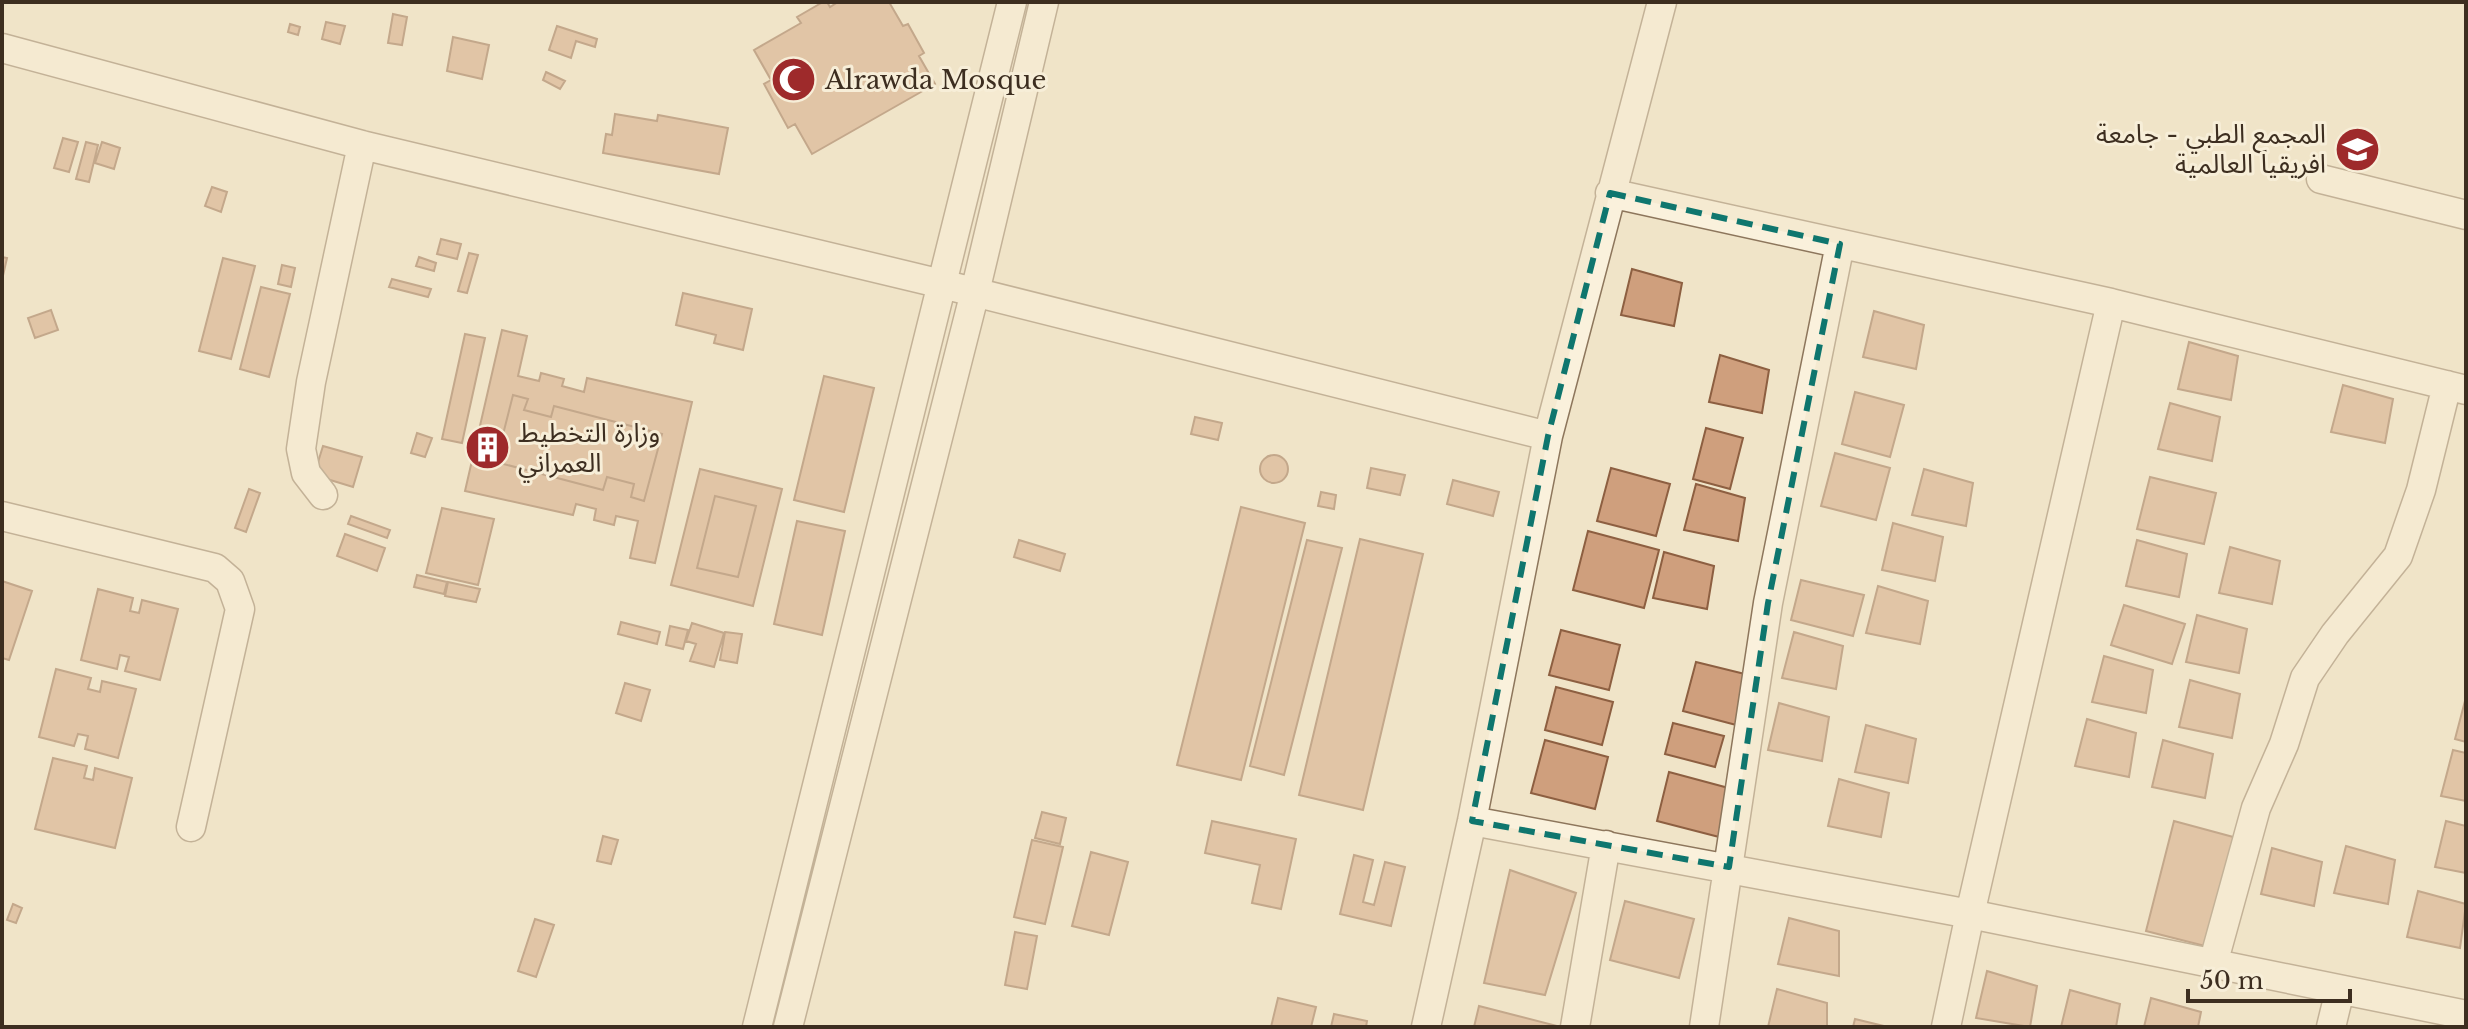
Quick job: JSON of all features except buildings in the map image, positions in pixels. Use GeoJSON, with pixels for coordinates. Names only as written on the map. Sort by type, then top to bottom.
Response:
{"type":"FeatureCollection","features":[{"type":"Feature","properties":{"kind":"street"},"geometry":{"type":"LineString","coordinates":[[757,1027],[1012,2]]}},
{"type":"Feature","properties":{"kind":"street"},"geometry":{"type":"LineString","coordinates":[[788,1027],[975,292],[1044,2]]}},
{"type":"Feature","properties":{"kind":"street"},"geometry":{"type":"LineString","coordinates":[[1426,1027],[1472,821],[1548,436],[1662,2]]}},
{"type":"Feature","properties":{"kind":"street"},"geometry":{"type":"LineString","coordinates":[[2,48],[362,145],[975,292],[1548,436]]}},
{"type":"Feature","properties":{"kind":"street"},"geometry":{"type":"LineString","coordinates":[[323,495],[306,473],[301,449],[311,382],[362,145]]}},
{"type":"Feature","properties":{"kind":"street"},"geometry":{"type":"LineString","coordinates":[[2321,179],[2466,215]]}},
{"type":"Feature","properties":{"kind":"street"},"geometry":{"type":"LineString","coordinates":[[1610,193],[2111,303],[2457,388],[2398,556],[2335,634],[2305,678],[2284,744],[2256,808],[2213,964]]}},
{"type":"Feature","properties":{"kind":"street"},"geometry":{"type":"LineString","coordinates":[[1704,1027],[1768,603],[1840,244]]}},
{"type":"Feature","properties":{"kind":"street"},"geometry":{"type":"LineString","coordinates":[[1946,1027],[2111,303]]}},
{"type":"Feature","properties":{"kind":"street"},"geometry":{"type":"LineString","coordinates":[[2,516],[215,568],[230,581],[240,609],[191,827]]}},
{"type":"Feature","properties":{"kind":"street"},"geometry":{"type":"LineString","coordinates":[[1472,821],[1970,914],[2466,1015]]}},
{"type":"Feature","properties":{"kind":"street"},"geometry":{"type":"LineString","coordinates":[[1575,1027],[1606,845]]}},
{"type":"Feature","properties":{"kind":"street"},"geometry":{"type":"LineString","coordinates":[[2331,1027],[2340,990]]}},
{"type":"Feature","properties":{"kind":"highlighted area"},"geometry":{"type":"Polygon","coordinates":[[[1610,193],[1840,244],[1768,603],[1729,867],[1472,821],[1548,436],[1610,193]]]}},
{"type":"Feature","properties":{"kind":"place","name":"Alrawda Mosque"},"geometry":{"type":"Point","coordinates":[794,80]}},
{"type":"Feature","properties":{"kind":"place","name":"المجمع الطبي - جامعة افريقيا العالمية"},"geometry":{"type":"Point","coordinates":[2357,149]}},
{"type":"Feature","properties":{"kind":"place","name":"وزارة التخطيط العمراني"},"geometry":{"type":"Point","coordinates":[487,448]}}]}
